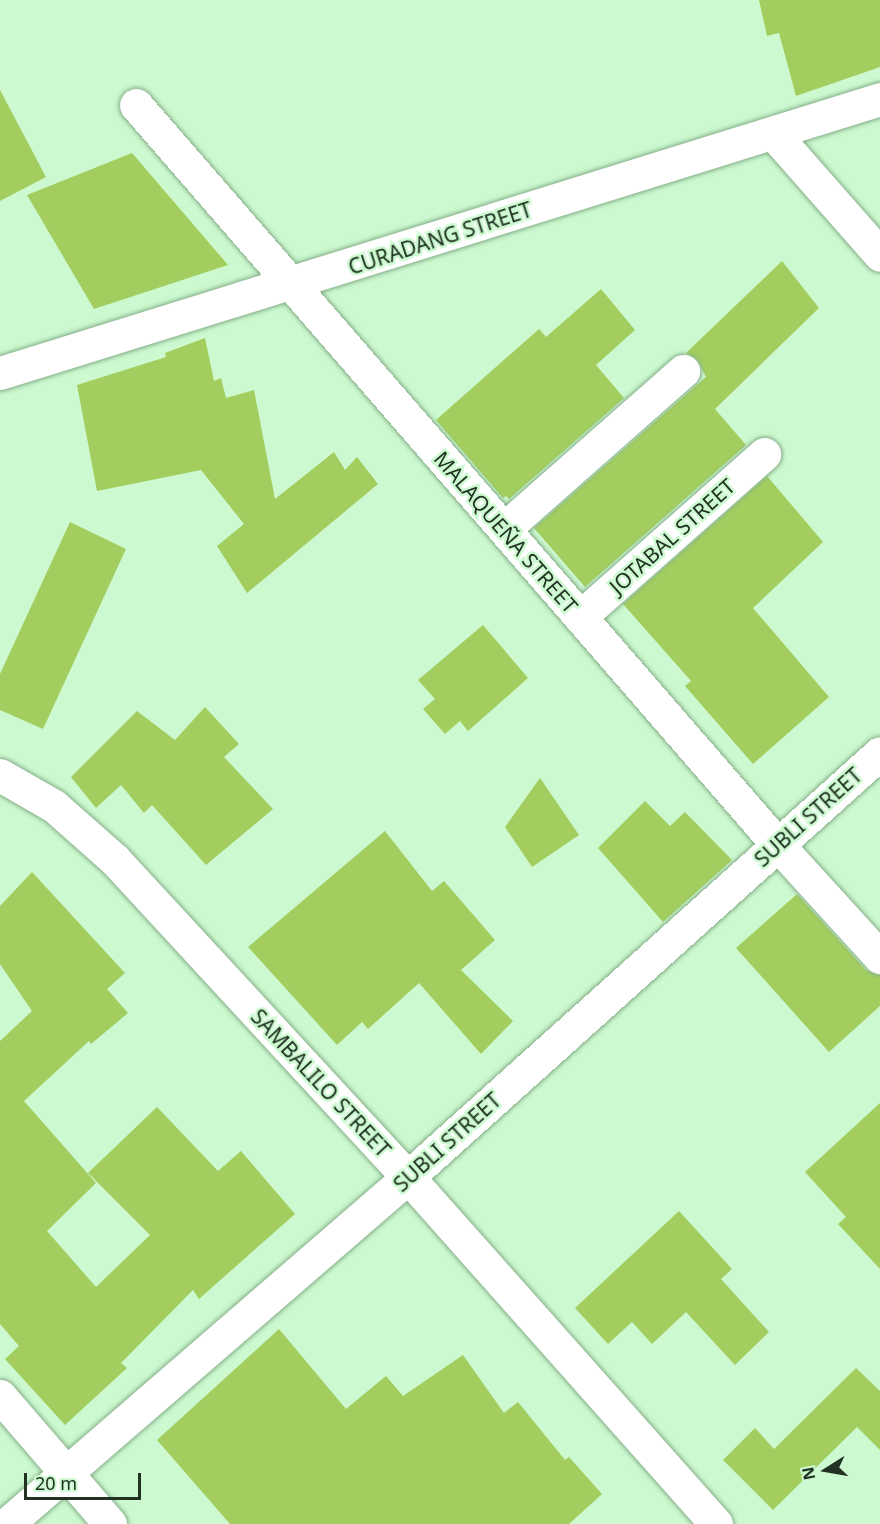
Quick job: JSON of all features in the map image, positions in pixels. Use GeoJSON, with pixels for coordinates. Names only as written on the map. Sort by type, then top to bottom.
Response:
{"type":"FeatureCollection","features":[{"type":"Feature","properties":{"kind":"street","name":"CURADANG STREET"},"geometry":{"type":"LineString","coordinates":[[0,373],[292,285],[880,99]]}},
{"type":"Feature","properties":{"kind":"street","name":"MALAQUEÑA STREET"},"geometry":{"type":"LineString","coordinates":[[136,105],[777,844],[880,957]]}},
{"type":"Feature","properties":{"kind":"street"},"geometry":{"type":"LineString","coordinates":[[773,133],[880,255]]}},
{"type":"Feature","properties":{"kind":"street"},"geometry":{"type":"LineString","coordinates":[[504,529],[683,371]]}},
{"type":"Feature","properties":{"kind":"street","name":"JOTABAL STREET"},"geometry":{"type":"LineString","coordinates":[[580,617],[764,454]]}},
{"type":"Feature","properties":{"kind":"street","name":"SUBLI STREET"},"geometry":{"type":"LineString","coordinates":[[7,1524],[408,1177],[880,753]]}},
{"type":"Feature","properties":{"kind":"street","name":"SAMBALILO STREET"},"geometry":{"type":"LineString","coordinates":[[0,775],[54,806],[115,860],[408,1177],[716,1524]]}},
{"type":"Feature","properties":{"kind":"street"},"geometry":{"type":"LineString","coordinates":[[0,1396],[110,1524]]}},
{"type":"Feature","properties":{"kind":"building"},"geometry":{"type":"Polygon","coordinates":[[[759,0],[880,0],[880,67],[796,96],[779,33],[767,36],[759,0]]]}},
{"type":"Feature","properties":{"kind":"building"},"geometry":{"type":"Polygon","coordinates":[[[0,90],[46,177],[0,201],[0,90]]]}},
{"type":"Feature","properties":{"kind":"building"},"geometry":{"type":"Polygon","coordinates":[[[132,153],[228,265],[94,309],[27,195],[132,153]]]}},
{"type":"Feature","properties":{"kind":"building"},"geometry":{"type":"Polygon","coordinates":[[[782,261],[819,308],[715,409],[746,445],[585,587],[534,528],[706,377],[697,359],[686,353],[782,261]]]}},
{"type":"Feature","properties":{"kind":"building"},"geometry":{"type":"Polygon","coordinates":[[[601,289],[635,330],[596,365],[624,398],[509,499],[506,496],[503,498],[436,420],[539,329],[546,337],[601,289]]]}},
{"type":"Feature","properties":{"kind":"building"},"geometry":{"type":"Polygon","coordinates":[[[205,338],[214,381],[221,378],[226,398],[254,390],[275,499],[334,452],[345,470],[357,457],[378,484],[247,593],[217,546],[244,524],[201,470],[97,491],[77,385],[166,357],[165,353],[205,338]]]}},
{"type":"Feature","properties":{"kind":"building"},"geometry":{"type":"Polygon","coordinates":[[[767,476],[823,542],[753,608],[829,697],[753,764],[685,686],[691,681],[623,604],[767,476]]]}},
{"type":"Feature","properties":{"kind":"building"},"geometry":{"type":"Polygon","coordinates":[[[70,522],[126,549],[43,729],[0,710],[0,674],[70,522]]]}},
{"type":"Feature","properties":{"kind":"building"},"geometry":{"type":"Polygon","coordinates":[[[483,625],[528,678],[468,731],[460,721],[445,734],[423,709],[435,699],[418,680],[483,625]]]}},
{"type":"Feature","properties":{"kind":"building"},"geometry":{"type":"Polygon","coordinates":[[[205,707],[239,744],[224,757],[273,809],[206,865],[152,805],[144,813],[121,785],[96,808],[71,777],[137,711],[175,740],[205,707]]]}},
{"type":"Feature","properties":{"kind":"building"},"geometry":{"type":"Polygon","coordinates":[[[540,778],[579,835],[532,867],[505,827],[540,778]]]}},
{"type":"Feature","properties":{"kind":"building"},"geometry":{"type":"Polygon","coordinates":[[[645,801],[670,826],[685,812],[732,860],[663,922],[598,848],[645,801]]]}},
{"type":"Feature","properties":{"kind":"building"},"geometry":{"type":"Polygon","coordinates":[[[385,831],[432,891],[444,881],[495,940],[461,970],[513,1021],[481,1054],[419,983],[368,1029],[362,1022],[337,1045],[248,947],[385,831]]]}},
{"type":"Feature","properties":{"kind":"building"},"geometry":{"type":"Polygon","coordinates":[[[32,872],[125,973],[107,989],[128,1013],[91,1044],[89,1041],[24,1101],[96,1183],[47,1231],[96,1287],[150,1235],[88,1173],[157,1107],[218,1171],[241,1151],[295,1214],[199,1299],[193,1290],[121,1363],[127,1368],[65,1425],[5,1359],[19,1346],[0,1324],[0,1041],[32,1011],[0,964],[0,906],[32,872]]]}},
{"type":"Feature","properties":{"kind":"building"},"geometry":{"type":"Polygon","coordinates":[[[797,894],[866,970],[880,975],[880,1006],[829,1052],[736,948],[797,894]]]}},
{"type":"Feature","properties":{"kind":"building"},"geometry":{"type":"Polygon","coordinates":[[[880,1103],[880,1269],[838,1224],[846,1217],[805,1172],[880,1103]]]}},
{"type":"Feature","properties":{"kind":"building"},"geometry":{"type":"Polygon","coordinates":[[[679,1211],[732,1269],[721,1279],[769,1332],[735,1365],[686,1312],[652,1344],[632,1322],[608,1344],[575,1308],[679,1211]]]}},
{"type":"Feature","properties":{"kind":"building"},"geometry":{"type":"Polygon","coordinates":[[[279,1329],[346,1409],[386,1376],[403,1396],[463,1355],[504,1413],[518,1402],[565,1460],[569,1457],[602,1494],[569,1524],[230,1524],[157,1440],[279,1329]]]}},
{"type":"Feature","properties":{"kind":"building"},"geometry":{"type":"Polygon","coordinates":[[[856,1368],[880,1391],[880,1450],[857,1427],[773,1510],[723,1460],[755,1428],[774,1449],[856,1368]]]}}]}
